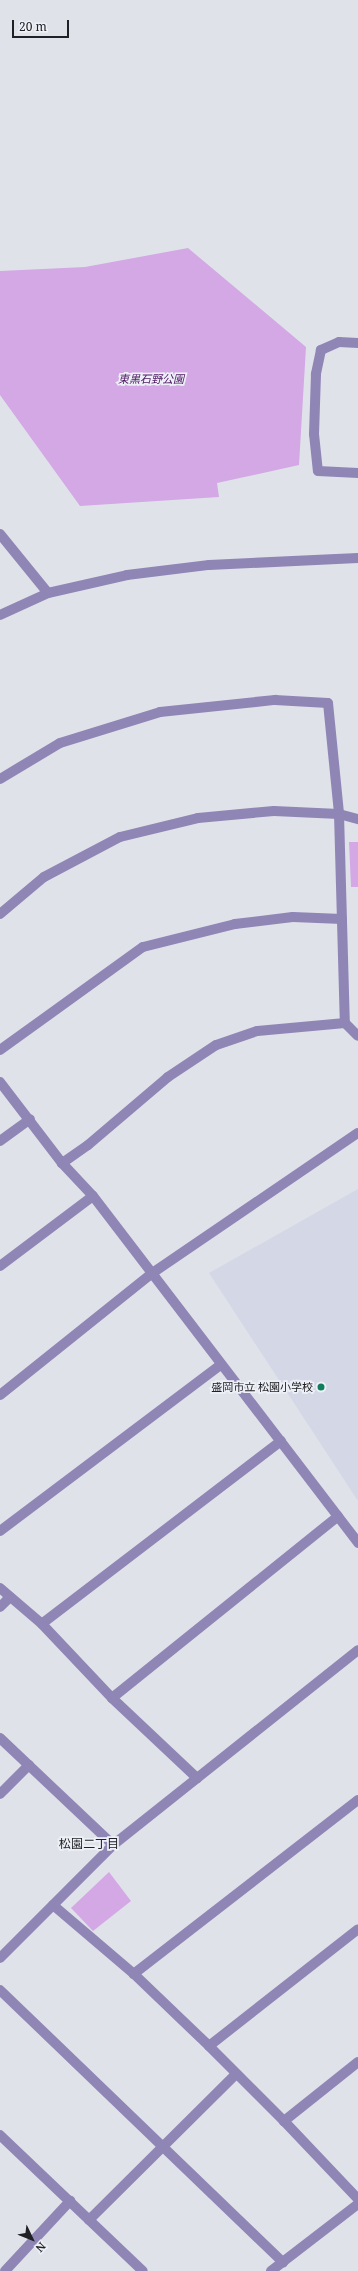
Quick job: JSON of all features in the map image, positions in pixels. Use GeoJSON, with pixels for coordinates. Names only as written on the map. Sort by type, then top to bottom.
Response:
{"type":"FeatureCollection","features":[{"type":"Feature","properties":{"kind":"street"},"geometry":{"type":"LineString","coordinates":[[358,343],[339,342],[321,350],[316,374],[314,434],[318,471],[358,473]]}},
{"type":"Feature","properties":{"kind":"street"},"geometry":{"type":"LineString","coordinates":[[0,534],[48,593]]}},
{"type":"Feature","properties":{"kind":"street"},"geometry":{"type":"LineString","coordinates":[[0,615],[48,593],[127,574],[209,565],[358,558]]}},
{"type":"Feature","properties":{"kind":"street"},"geometry":{"type":"LineString","coordinates":[[0,779],[60,743],[160,712],[275,700],[328,704],[339,814],[345,1023],[358,1036]]}},
{"type":"Feature","properties":{"kind":"street"},"geometry":{"type":"LineString","coordinates":[[0,914],[44,877],[120,837],[198,818],[274,811],[339,814],[358,819]]}},
{"type":"Feature","properties":{"kind":"street"},"geometry":{"type":"LineString","coordinates":[[0,1050],[143,947],[235,924],[293,918],[342,919]]}},
{"type":"Feature","properties":{"kind":"street"},"geometry":{"type":"LineString","coordinates":[[62,1163],[88,1145],[168,1077],[216,1045],[257,1032],[345,1023]]}},
{"type":"Feature","properties":{"kind":"street"},"geometry":{"type":"LineString","coordinates":[[0,1082],[30,1119],[62,1163],[93,1196],[220,1365],[358,1543]]}},
{"type":"Feature","properties":{"kind":"street"},"geometry":{"type":"LineString","coordinates":[[0,1141],[30,1119]]}},
{"type":"Feature","properties":{"kind":"street"},"geometry":{"type":"LineString","coordinates":[[0,1395],[151,1274],[358,1134]]}},
{"type":"Feature","properties":{"kind":"street"},"geometry":{"type":"LineString","coordinates":[[0,1266],[93,1196]]}},
{"type":"Feature","properties":{"kind":"street"},"geometry":{"type":"LineString","coordinates":[[0,1531],[220,1365]]}},
{"type":"Feature","properties":{"kind":"street"},"geometry":{"type":"LineString","coordinates":[[42,1624],[281,1442]]}},
{"type":"Feature","properties":{"kind":"street"},"geometry":{"type":"LineString","coordinates":[[112,1698],[338,1516]]}},
{"type":"Feature","properties":{"kind":"street"},"geometry":{"type":"LineString","coordinates":[[0,1588],[42,1624],[112,1698],[197,1778]]}},
{"type":"Feature","properties":{"kind":"street"},"geometry":{"type":"LineString","coordinates":[[0,1607],[10,1597]]}},
{"type":"Feature","properties":{"kind":"street"},"geometry":{"type":"LineString","coordinates":[[0,1958],[114,1845],[358,1650]]}},
{"type":"Feature","properties":{"kind":"street"},"geometry":{"type":"LineString","coordinates":[[0,1738],[114,1845]]}},
{"type":"Feature","properties":{"kind":"street"},"geometry":{"type":"LineString","coordinates":[[0,1794],[29,1765]]}},
{"type":"Feature","properties":{"kind":"street"},"geometry":{"type":"LineString","coordinates":[[134,1974],[358,1800]]}},
{"type":"Feature","properties":{"kind":"street"},"geometry":{"type":"LineString","coordinates":[[53,1905],[134,1974],[209,2046],[284,2120],[358,2199]]}},
{"type":"Feature","properties":{"kind":"street"},"geometry":{"type":"LineString","coordinates":[[209,2046],[358,1929]]}},
{"type":"Feature","properties":{"kind":"street"},"geometry":{"type":"LineString","coordinates":[[0,1990],[283,2262]]}},
{"type":"Feature","properties":{"kind":"street"},"geometry":{"type":"LineString","coordinates":[[284,2120],[358,2062]]}},
{"type":"Feature","properties":{"kind":"street"},"geometry":{"type":"LineString","coordinates":[[89,2220],[236,2074]]}},
{"type":"Feature","properties":{"kind":"street"},"geometry":{"type":"LineString","coordinates":[[0,2135],[143,2271]]}},
{"type":"Feature","properties":{"kind":"street"},"geometry":{"type":"LineString","coordinates":[[5,2271],[70,2201]]}},
{"type":"Feature","properties":{"kind":"street"},"geometry":{"type":"LineString","coordinates":[[271,2271],[358,2204]]}},
{"type":"Feature","properties":{"kind":"shaded area","name":"盛岡市立 松園小学校"},"geometry":{"type":"Polygon","coordinates":[[[358,1189],[358,1501],[209,1273],[358,1189]]]}},
{"type":"Feature","properties":{"kind":"green space","name":"東黒石野公園"},"geometry":{"type":"Polygon","coordinates":[[[188,248],[306,347],[299,465],[217,483],[219,497],[80,506],[0,395],[0,271],[85,267],[188,248]]]}},
{"type":"Feature","properties":{"kind":"green space"},"geometry":{"type":"Polygon","coordinates":[[[349,842],[358,842],[358,887],[351,887],[349,842]]]}},
{"type":"Feature","properties":{"kind":"green space"},"geometry":{"type":"Polygon","coordinates":[[[109,1872],[131,1901],[93,1931],[71,1908],[109,1872]]]}},
{"type":"Feature","properties":{"kind":"place","name":"盛岡市立 松園小学校"},"geometry":{"type":"Point","coordinates":[321,1387]}},
{"type":"Feature","properties":{"kind":"district","name":"松園二丁目"},"geometry":{"type":"Point","coordinates":[89,1844]}}]}
